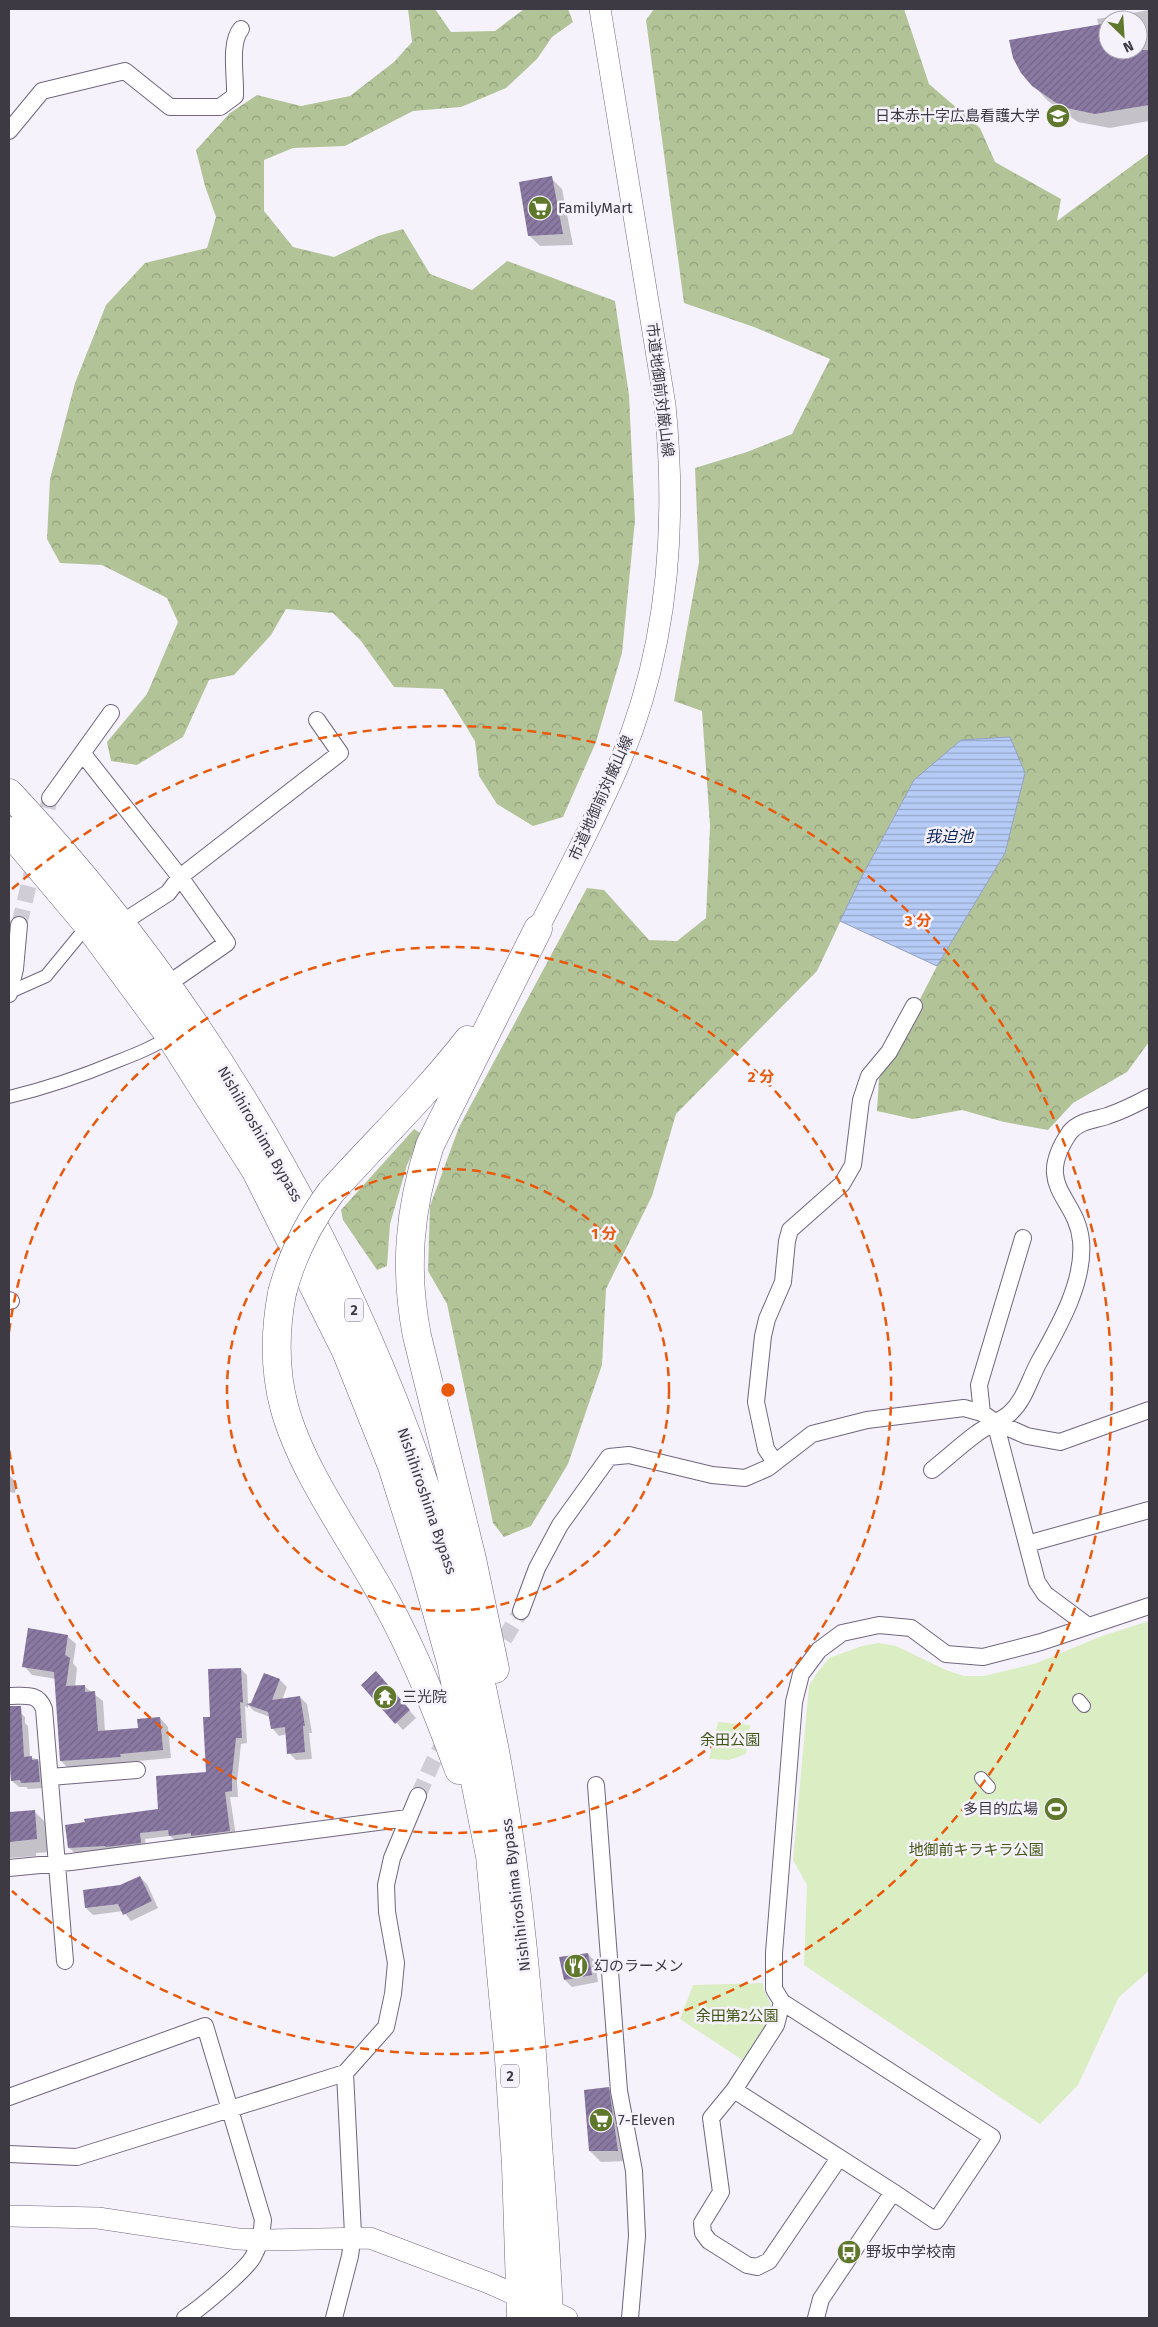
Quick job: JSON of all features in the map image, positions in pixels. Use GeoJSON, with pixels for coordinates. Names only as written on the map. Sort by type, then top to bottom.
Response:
{"type":"FeatureCollection","features":[{"type":"Feature","properties":{"kind":"highway","name":"Nishihiroshima Bypass"},"geometry":{"type":"LineString","coordinates":[[9,793],[53,842],[120,924],[191,1021],[227,1075],[280,1164],[332,1264],[382,1375],[437,1524],[468,1632],[495,1751],[519,1909],[555,2316]]}},
{"type":"Feature","properties":{"kind":"highway","name":"Nishihiroshima Bypass"},"geometry":{"type":"LineString","coordinates":[[9,830],[88,925],[170,1036],[256,1172],[346,1351],[392,1466],[425,1570],[451,1662],[490,1856],[509,2059],[516,2165],[521,2308]]}},
{"type":"Feature","properties":{"kind":"highway"},"geometry":{"type":"LineString","coordinates":[[490,1856],[429,1688],[385,1598],[298,1447],[283,1405],[279,1383],[276,1338],[282,1293],[288,1271],[306,1229],[331,1192],[443,1073],[505,987],[538,929]]}},
{"type":"Feature","properties":{"kind":"highway"},"geometry":{"type":"LineString","coordinates":[[519,1909],[511,1786],[496,1672],[476,1578],[414,1320],[409,1282],[409,1240],[420,1176],[430,1145],[538,929]]}},
{"type":"Feature","properties":{"kind":"street","name":"市道地御前対厳山線"},"geometry":{"type":"LineString","coordinates":[[538,929],[621,761],[642,701],[657,639],[667,567],[671,513],[665,404],[600,9]]}},
{"type":"Feature","properties":{"kind":"street"},"geometry":{"type":"LineString","coordinates":[[9,131],[42,91],[126,71],[170,107],[220,108],[235,96],[234,49],[236,35],[241,30]]}},
{"type":"Feature","properties":{"kind":"street"},"geometry":{"type":"LineString","coordinates":[[50,798],[111,712]]}},
{"type":"Feature","properties":{"kind":"street"},"geometry":{"type":"LineString","coordinates":[[120,924],[168,893],[180,877],[340,753],[317,720]]}},
{"type":"Feature","properties":{"kind":"street"},"geometry":{"type":"LineString","coordinates":[[83,754],[180,877],[227,943],[178,977]]}},
{"type":"Feature","properties":{"kind":"street"},"geometry":{"type":"LineString","coordinates":[[9,993],[15,968],[19,925]]}},
{"type":"Feature","properties":{"kind":"street"},"geometry":{"type":"LineString","coordinates":[[9,993],[46,976],[88,925]]}},
{"type":"Feature","properties":{"kind":"street"},"geometry":{"type":"LineString","coordinates":[[775,1462],[766,1449],[756,1402],[763,1336],[767,1319],[783,1282],[786,1242],[790,1230],[842,1184],[854,1165],[860,1100],[869,1076],[889,1052],[914,1006]]}},
{"type":"Feature","properties":{"kind":"street"},"geometry":{"type":"LineString","coordinates":[[9,1096],[43,1089],[106,1066],[157,1045],[170,1036]]}},
{"type":"Feature","properties":{"kind":"street"},"geometry":{"type":"LineString","coordinates":[[932,1470],[977,1433],[988,1417],[1008,1414],[1027,1391],[1038,1363],[1054,1338],[1076,1282],[1082,1242],[1078,1225],[1057,1186],[1057,1158],[1062,1145],[1074,1127],[1108,1116],[1149,1098]]}},
{"type":"Feature","properties":{"kind":"street"},"geometry":{"type":"LineString","coordinates":[[1016,1244],[979,1385],[1037,1582],[1045,1594],[1088,1626]]}},
{"type":"Feature","properties":{"kind":"street"},"geometry":{"type":"LineString","coordinates":[[521,1611],[537,1568],[560,1524],[609,1457],[629,1455],[712,1475],[745,1478],[775,1462],[812,1434],[837,1426],[929,1411],[964,1408],[988,1417],[1027,1436],[1060,1442],[1149,1410]]}},
{"type":"Feature","properties":{"kind":"street"},"geometry":{"type":"LineString","coordinates":[[1026,1544],[1149,1510]]}},
{"type":"Feature","properties":{"kind":"street"},"geometry":{"type":"LineString","coordinates":[[734,2090],[936,2221],[992,2137],[782,2002],[774,1989],[774,1953],[794,1702],[802,1674],[819,1650],[842,1633],[878,1625],[911,1628],[946,1654],[983,1657],[1041,1642],[1149,1606]]}},
{"type":"Feature","properties":{"kind":"street"},"geometry":{"type":"LineString","coordinates":[[9,1696],[36,1697],[42,1702],[44,1710],[65,1961]]}},
{"type":"Feature","properties":{"kind":"street"},"geometry":{"type":"LineString","coordinates":[[50,1777],[137,1770]]}},
{"type":"Feature","properties":{"kind":"street"},"geometry":{"type":"LineString","coordinates":[[596,1784],[619,2091],[634,2171],[637,2236],[630,2318]]}},
{"type":"Feature","properties":{"kind":"street"},"geometry":{"type":"LineString","coordinates":[[9,2154],[77,2157],[346,2074],[386,2027],[393,1994],[396,1963],[387,1912],[386,1885],[392,1858],[418,1796]]}},
{"type":"Feature","properties":{"kind":"street"},"geometry":{"type":"LineString","coordinates":[[9,1868],[57,1864],[408,1818]]}},
{"type":"Feature","properties":{"kind":"street"},"geometry":{"type":"LineString","coordinates":[[782,2002],[776,2026],[734,2090],[711,2118],[721,2192],[702,2223],[703,2233],[709,2241],[748,2265],[757,2267],[769,2261],[839,2158]]}},
{"type":"Feature","properties":{"kind":"street"},"geometry":{"type":"LineString","coordinates":[[9,2097],[204,2026],[264,2220],[260,2240],[252,2258],[198,2310],[184,2318]]}},
{"type":"Feature","properties":{"kind":"street"},"geometry":{"type":"LineString","coordinates":[[334,2318],[353,2237],[346,2074]]}},
{"type":"Feature","properties":{"kind":"street"},"geometry":{"type":"LineString","coordinates":[[816,2318],[821,2300],[892,2192]]}},
{"type":"Feature","properties":{"kind":"street"},"geometry":{"type":"LineString","coordinates":[[9,2216],[98,2218],[208,2235],[260,2240],[353,2237],[375,2239],[489,2283],[521,2308],[555,2316]]}},
{"type":"Feature","properties":{"kind":"green space"},"geometry":{"type":"Polygon","coordinates":[[[408,9],[435,9],[451,32],[495,31],[524,9],[568,9],[573,22],[552,37],[537,59],[506,88],[461,107],[413,111],[345,146],[293,148],[264,160],[264,211],[293,247],[334,257],[378,236],[403,229],[430,274],[472,290],[507,261],[615,301],[629,395],[635,520],[622,653],[596,742],[563,817],[533,826],[497,804],[479,776],[475,741],[443,689],[394,687],[361,641],[333,613],[286,609],[271,635],[234,675],[209,680],[183,737],[137,765],[111,761],[107,742],[147,694],[178,622],[167,598],[102,565],[60,563],[47,539],[50,479],[75,383],[106,305],[145,263],[207,248],[216,217],[205,186],[196,150],[230,113],[257,95],[301,106],[350,96],[394,62],[412,42],[408,9]]]}},
{"type":"Feature","properties":{"kind":"green space"},"geometry":{"type":"Polygon","coordinates":[[[654,9],[904,9],[929,84],[980,128],[995,162],[1061,199],[1057,221],[1149,153],[1149,1042],[1127,1072],[1073,1103],[1048,1130],[1004,1122],[962,1110],[913,1119],[877,1111],[879,1079],[937,966],[1005,853],[1025,773],[1010,737],[914,780],[859,882],[817,971],[676,1114],[652,1196],[606,1289],[602,1365],[568,1464],[531,1526],[504,1537],[493,1523],[447,1304],[428,1271],[430,1206],[459,1127],[587,888],[604,890],[649,940],[677,941],[706,918],[710,826],[702,711],[674,701],[699,562],[695,468],[747,452],[792,434],[830,359],[754,327],[684,303],[646,20],[654,9]]]}},
{"type":"Feature","properties":{"kind":"green space"},"geometry":{"type":"Polygon","coordinates":[[[414,1129],[422,1134],[407,1165],[390,1224],[387,1266],[377,1270],[343,1220],[341,1210],[414,1129]]]}},
{"type":"Feature","properties":{"kind":"green space","name":"地御前キラキラ公園"},"geometry":{"type":"Polygon","coordinates":[[[1149,1621],[1149,1971],[1119,1997],[1078,2085],[1040,2124],[804,1965],[807,1885],[793,1860],[809,1686],[829,1658],[862,1646],[879,1643],[896,1646],[946,1670],[964,1676],[984,1676],[1037,1663],[1102,1636],[1149,1621]]]}},
{"type":"Feature","properties":{"kind":"green space","name":"余田公園"},"geometry":{"type":"Polygon","coordinates":[[[718,1722],[750,1725],[746,1754],[729,1760],[709,1759],[718,1722]]]}},
{"type":"Feature","properties":{"kind":"green space","name":"余田第2公園"},"geometry":{"type":"Polygon","coordinates":[[[763,1983],[764,1990],[776,2016],[747,2063],[680,2019],[693,1985],[763,1983]]]}},
{"type":"Feature","properties":{"kind":"water","name":"我迫池"},"geometry":{"type":"Polygon","coordinates":[[[1010,737],[1025,773],[1005,853],[937,966],[840,921],[914,780],[961,740],[1010,737]]]}},
{"type":"Feature","properties":{"kind":"building"},"geometry":{"type":"Polygon","coordinates":[[[1098,25],[1098,60],[1148,60],[1149,50],[1149,105],[1095,114],[1062,107],[1032,86],[1021,73],[1013,58],[1009,40],[1098,25]]]}},
{"type":"Feature","properties":{"kind":"building","name":"FamilyMart"},"geometry":{"type":"Polygon","coordinates":[[[552,176],[563,234],[528,236],[519,182],[552,176]]]}},
{"type":"Feature","properties":{"kind":"building"},"geometry":{"type":"Polygon","coordinates":[[[28,1628],[68,1635],[65,1655],[70,1658],[66,1686],[85,1685],[85,1692],[95,1691],[98,1731],[138,1728],[137,1719],[160,1717],[163,1750],[120,1754],[121,1757],[60,1761],[54,1672],[22,1667],[28,1628]]]}},
{"type":"Feature","properties":{"kind":"building"},"geometry":{"type":"Polygon","coordinates":[[[241,1668],[242,1738],[236,1738],[232,1791],[225,1792],[230,1831],[191,1836],[191,1833],[169,1836],[168,1830],[140,1833],[141,1843],[106,1847],[68,1848],[65,1825],[85,1822],[84,1819],[158,1809],[156,1776],[206,1772],[203,1717],[210,1717],[208,1669],[241,1668]]]}},
{"type":"Feature","properties":{"kind":"building","name":"三光院"},"geometry":{"type":"Polygon","coordinates":[[[376,1671],[410,1710],[395,1724],[361,1685],[376,1671]]]}},
{"type":"Feature","properties":{"kind":"building"},"geometry":{"type":"Polygon","coordinates":[[[264,1673],[280,1679],[272,1700],[300,1696],[305,1726],[303,1726],[305,1752],[287,1754],[285,1727],[271,1729],[268,1712],[246,1704],[251,1703],[264,1673]]]}},
{"type":"Feature","properties":{"kind":"building"},"geometry":{"type":"Polygon","coordinates":[[[9,1706],[21,1706],[24,1757],[32,1756],[32,1760],[38,1759],[40,1782],[21,1783],[20,1780],[11,1781],[9,1706]]]}},
{"type":"Feature","properties":{"kind":"building"},"geometry":{"type":"Polygon","coordinates":[[[35,1810],[37,1839],[9,1842],[9,1812],[35,1810]]]}},
{"type":"Feature","properties":{"kind":"building"},"geometry":{"type":"Polygon","coordinates":[[[140,1876],[152,1901],[123,1915],[118,1904],[85,1908],[83,1890],[120,1885],[140,1876]]]}},
{"type":"Feature","properties":{"kind":"building","name":"幻のラーメン"},"geometry":{"type":"Polygon","coordinates":[[[588,1953],[592,1975],[564,1980],[559,1957],[588,1953]]]}},
{"type":"Feature","properties":{"kind":"building","name":"7-Eleven"},"geometry":{"type":"Polygon","coordinates":[[[609,2087],[618,2151],[589,2151],[584,2090],[609,2087]]]}},
{"type":"Feature","properties":{"kind":"tunnel"},"geometry":{"type":"LineString","coordinates":[[19,925],[50,798]]}},
{"type":"Feature","properties":{"kind":"tunnel"},"geometry":{"type":"LineString","coordinates":[[492,1660],[521,1611]]}},
{"type":"Feature","properties":{"kind":"tunnel"},"geometry":{"type":"LineString","coordinates":[[418,1796],[433,1762],[449,1733]]}},
{"type":"Feature","properties":{"kind":"place","name":"日本赤十字広島看護大学"},"geometry":{"type":"Point","coordinates":[1058,116]}},
{"type":"Feature","properties":{"kind":"place","name":"FamilyMart"},"geometry":{"type":"Point","coordinates":[540,208]}},
{"type":"Feature","properties":{"kind":"place","name":"三光院"},"geometry":{"type":"Point","coordinates":[385,1697]}},
{"type":"Feature","properties":{"kind":"place","name":"多目的広場"},"geometry":{"type":"Point","coordinates":[1056,1809]}},
{"type":"Feature","properties":{"kind":"place","name":"幻のラーメン"},"geometry":{"type":"Point","coordinates":[576,1966]}},
{"type":"Feature","properties":{"kind":"place","name":"7-Eleven"},"geometry":{"type":"Point","coordinates":[601,2120]}},
{"type":"Feature","properties":{"kind":"place","name":"野坂中学校南"},"geometry":{"type":"Point","coordinates":[849,2252]}}]}
